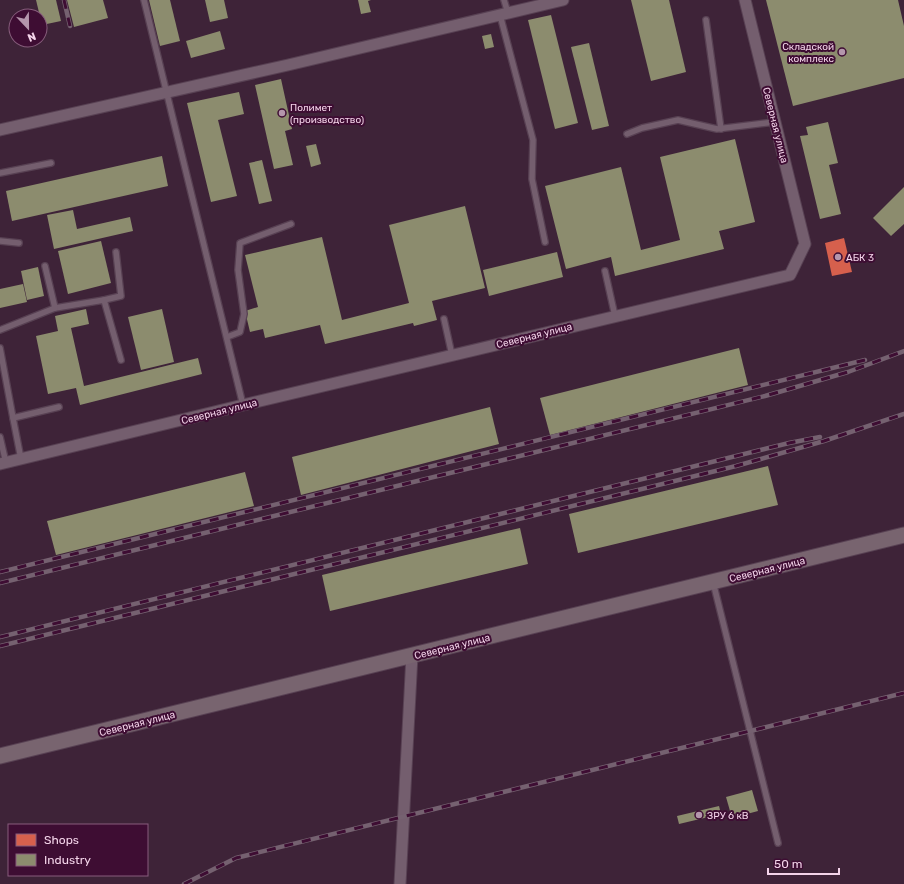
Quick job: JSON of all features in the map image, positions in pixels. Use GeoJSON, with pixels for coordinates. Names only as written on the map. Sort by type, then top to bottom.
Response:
{"type":"FeatureCollection","features":[{"type":"Feature","properties":{"kind":"main road","name":"Северная улица"},"geometry":{"type":"LineString","coordinates":[[0,756],[904,535]]}},
{"type":"Feature","properties":{"kind":"street"},"geometry":{"type":"LineString","coordinates":[[0,130],[563,0]]}},
{"type":"Feature","properties":{"kind":"street","name":"Северная улица"},"geometry":{"type":"LineString","coordinates":[[3,464],[243,404],[790,275],[805,244],[745,0]]}},
{"type":"Feature","properties":{"kind":"street"},"geometry":{"type":"LineString","coordinates":[[400,884],[412,655]]}},
{"type":"Feature","properties":{"kind":"lane"},"geometry":{"type":"LineString","coordinates":[[144,0],[243,404]]}},
{"type":"Feature","properties":{"kind":"lane"},"geometry":{"type":"LineString","coordinates":[[504,0],[504,14],[533,140],[532,179],[545,242]]}},
{"type":"Feature","properties":{"kind":"lane"},"geometry":{"type":"LineString","coordinates":[[706,20],[721,129]]}},
{"type":"Feature","properties":{"kind":"lane"},"geometry":{"type":"LineString","coordinates":[[627,134],[642,128],[678,120],[721,129],[776,122]]}},
{"type":"Feature","properties":{"kind":"lane"},"geometry":{"type":"LineString","coordinates":[[0,173],[51,164]]}},
{"type":"Feature","properties":{"kind":"lane"},"geometry":{"type":"LineString","coordinates":[[227,337],[240,332],[244,314],[238,270],[240,243],[291,224]]}},
{"type":"Feature","properties":{"kind":"lane"},"geometry":{"type":"LineString","coordinates":[[0,241],[19,243]]}},
{"type":"Feature","properties":{"kind":"lane"},"geometry":{"type":"LineString","coordinates":[[0,330],[55,308],[121,296],[116,252]]}},
{"type":"Feature","properties":{"kind":"lane"},"geometry":{"type":"LineString","coordinates":[[45,266],[55,308]]}},
{"type":"Feature","properties":{"kind":"lane"},"geometry":{"type":"LineString","coordinates":[[605,271],[615,316]]}},
{"type":"Feature","properties":{"kind":"lane"},"geometry":{"type":"LineString","coordinates":[[104,300],[121,360]]}},
{"type":"Feature","properties":{"kind":"lane"},"geometry":{"type":"LineString","coordinates":[[444,319],[452,355]]}},
{"type":"Feature","properties":{"kind":"lane"},"geometry":{"type":"LineString","coordinates":[[0,348],[21,459]]}},
{"type":"Feature","properties":{"kind":"lane"},"geometry":{"type":"LineString","coordinates":[[13,418],[59,407]]}},
{"type":"Feature","properties":{"kind":"lane"},"geometry":{"type":"LineString","coordinates":[[0,437],[3,464]]}},
{"type":"Feature","properties":{"kind":"lane"},"geometry":{"type":"LineString","coordinates":[[713,582],[778,843]]}},
{"type":"Feature","properties":{"kind":"building: Shops","name":"АБК 3"},"geometry":{"type":"Polygon","coordinates":[[[844,238],[852,272],[832,276],[825,243],[844,238]]]}},
{"type":"Feature","properties":{"kind":"building: Industry"},"geometry":{"type":"Polygon","coordinates":[[[36,0],[56,0],[61,21],[48,24],[48,8],[38,8],[36,0]]]}},
{"type":"Feature","properties":{"kind":"building: Industry"},"geometry":{"type":"Polygon","coordinates":[[[67,0],[103,0],[108,18],[74,27],[67,0]]]}},
{"type":"Feature","properties":{"kind":"building: Industry"},"geometry":{"type":"Polygon","coordinates":[[[149,0],[170,0],[180,41],[160,46],[149,0]]]}},
{"type":"Feature","properties":{"kind":"building: Industry"},"geometry":{"type":"Polygon","coordinates":[[[205,0],[224,0],[228,18],[210,22],[205,0]]]}},
{"type":"Feature","properties":{"kind":"building: Industry"},"geometry":{"type":"Polygon","coordinates":[[[358,0],[371,0],[368,1],[371,12],[361,14],[358,0]]]}},
{"type":"Feature","properties":{"kind":"building: Industry"},"geometry":{"type":"Polygon","coordinates":[[[631,0],[669,0],[686,72],[651,81],[631,0]]]}},
{"type":"Feature","properties":{"kind":"building: Industry","name":"Складской комплекс"},"geometry":{"type":"Polygon","coordinates":[[[766,0],[898,0],[904,26],[904,78],[793,106],[766,0]]]}},
{"type":"Feature","properties":{"kind":"building: Industry"},"geometry":{"type":"Polygon","coordinates":[[[551,15],[578,123],[555,129],[528,20],[551,15]]]}},
{"type":"Feature","properties":{"kind":"building: Industry"},"geometry":{"type":"Polygon","coordinates":[[[220,31],[225,49],[191,58],[186,41],[220,31]]]}},
{"type":"Feature","properties":{"kind":"building: Industry"},"geometry":{"type":"Polygon","coordinates":[[[491,34],[494,47],[485,49],[482,36],[491,34]]]}},
{"type":"Feature","properties":{"kind":"building: Industry"},"geometry":{"type":"Polygon","coordinates":[[[589,43],[609,126],[592,130],[571,47],[589,43]]]}},
{"type":"Feature","properties":{"kind":"building: Industry"},"geometry":{"type":"Polygon","coordinates":[[[281,79],[292,129],[285,131],[293,165],[274,169],[255,85],[281,79]]]}},
{"type":"Feature","properties":{"kind":"building: Industry"},"geometry":{"type":"Polygon","coordinates":[[[239,92],[244,114],[218,120],[237,196],[211,202],[187,103],[239,92]]]}},
{"type":"Feature","properties":{"kind":"building: Industry"},"geometry":{"type":"Polygon","coordinates":[[[828,122],[838,163],[829,165],[841,214],[820,219],[800,136],[808,135],[806,127],[828,122]]]}},
{"type":"Feature","properties":{"kind":"building: Industry"},"geometry":{"type":"Polygon","coordinates":[[[735,139],[755,222],[719,231],[724,249],[615,276],[611,257],[566,269],[545,186],[621,167],[641,250],[680,240],[660,157],[735,139]]]}},
{"type":"Feature","properties":{"kind":"building: Industry"},"geometry":{"type":"Polygon","coordinates":[[[316,144],[321,164],[311,167],[306,146],[316,144]]]}},
{"type":"Feature","properties":{"kind":"building: Industry"},"geometry":{"type":"Polygon","coordinates":[[[162,156],[168,186],[12,221],[6,191],[162,156]]]}},
{"type":"Feature","properties":{"kind":"building: Industry"},"geometry":{"type":"Polygon","coordinates":[[[262,160],[272,201],[259,204],[249,163],[262,160]]]}},
{"type":"Feature","properties":{"kind":"building: Industry"},"geometry":{"type":"Polygon","coordinates":[[[904,187],[904,224],[891,236],[873,218],[904,187]]]}},
{"type":"Feature","properties":{"kind":"building: Industry"},"geometry":{"type":"Polygon","coordinates":[[[465,206],[485,288],[432,301],[437,320],[414,326],[413,323],[325,344],[320,325],[265,338],[263,329],[250,332],[245,311],[258,307],[245,255],[322,237],[342,320],[409,303],[389,225],[465,206]]]}},
{"type":"Feature","properties":{"kind":"building: Industry"},"geometry":{"type":"Polygon","coordinates":[[[73,210],[77,229],[130,217],[133,231],[54,249],[47,215],[73,210]]]}},
{"type":"Feature","properties":{"kind":"building: Industry"},"geometry":{"type":"Polygon","coordinates":[[[101,241],[111,283],[68,294],[58,251],[101,241]]]}},
{"type":"Feature","properties":{"kind":"building: Industry"},"geometry":{"type":"Polygon","coordinates":[[[557,252],[563,277],[489,296],[483,270],[557,252]]]}},
{"type":"Feature","properties":{"kind":"building: Industry"},"geometry":{"type":"Polygon","coordinates":[[[38,267],[44,296],[27,300],[21,271],[38,267]]]}},
{"type":"Feature","properties":{"kind":"building: Industry"},"geometry":{"type":"Polygon","coordinates":[[[23,284],[27,302],[0,308],[0,289],[23,284]]]}},
{"type":"Feature","properties":{"kind":"building: Industry"},"geometry":{"type":"Polygon","coordinates":[[[86,309],[89,324],[71,328],[84,386],[198,358],[202,374],[80,405],[76,388],[48,394],[36,336],[58,331],[55,316],[86,309]]]}},
{"type":"Feature","properties":{"kind":"building: Industry"},"geometry":{"type":"Polygon","coordinates":[[[162,309],[174,362],[141,370],[128,317],[162,309]]]}},
{"type":"Feature","properties":{"kind":"building: Industry"},"geometry":{"type":"Polygon","coordinates":[[[739,348],[748,385],[550,435],[540,398],[739,348]]]}},
{"type":"Feature","properties":{"kind":"building: Industry"},"geometry":{"type":"Polygon","coordinates":[[[490,407],[499,444],[301,495],[292,457],[490,407]]]}},
{"type":"Feature","properties":{"kind":"building: Industry"},"geometry":{"type":"Polygon","coordinates":[[[768,466],[778,505],[578,553],[569,514],[768,466]]]}},
{"type":"Feature","properties":{"kind":"building: Industry"},"geometry":{"type":"Polygon","coordinates":[[[245,472],[254,506],[56,555],[47,521],[245,472]]]}},
{"type":"Feature","properties":{"kind":"building: Industry"},"geometry":{"type":"Polygon","coordinates":[[[520,528],[528,564],[330,611],[322,575],[520,528]]]}},
{"type":"Feature","properties":{"kind":"building: Industry"},"geometry":{"type":"Polygon","coordinates":[[[752,790],[758,811],[732,818],[726,797],[752,790]]]}},
{"type":"Feature","properties":{"kind":"building: Industry","name":"ЗРУ 6 кВ"},"geometry":{"type":"Polygon","coordinates":[[[719,806],[721,814],[679,824],[677,816],[719,806]]]}},
{"type":"Feature","properties":{"kind":"railway"},"geometry":{"type":"LineString","coordinates":[[64,0],[70,26]]}},
{"type":"Feature","properties":{"kind":"railway"},"geometry":{"type":"LineString","coordinates":[[0,583],[765,396],[848,372],[904,351]]}},
{"type":"Feature","properties":{"kind":"railway"},"geometry":{"type":"LineString","coordinates":[[0,572],[865,360]]}},
{"type":"Feature","properties":{"kind":"railway"},"geometry":{"type":"LineString","coordinates":[[0,646],[736,466],[824,441],[904,414]]}},
{"type":"Feature","properties":{"kind":"railway"},"geometry":{"type":"LineString","coordinates":[[0,637],[789,443],[820,437]]}},
{"type":"Feature","properties":{"kind":"railway"},"geometry":{"type":"LineString","coordinates":[[184,884],[236,858],[904,693]]}},
{"type":"Feature","properties":{"kind":"place","name":"Складской комплекс"},"geometry":{"type":"Point","coordinates":[842,52]}},
{"type":"Feature","properties":{"kind":"place","name":"Полимет (производство)"},"geometry":{"type":"Point","coordinates":[282,113]}},
{"type":"Feature","properties":{"kind":"place","name":"АБК 3"},"geometry":{"type":"Point","coordinates":[838,257]}},
{"type":"Feature","properties":{"kind":"place","name":"ЗРУ 6 кВ"},"geometry":{"type":"Point","coordinates":[699,815]}}]}
